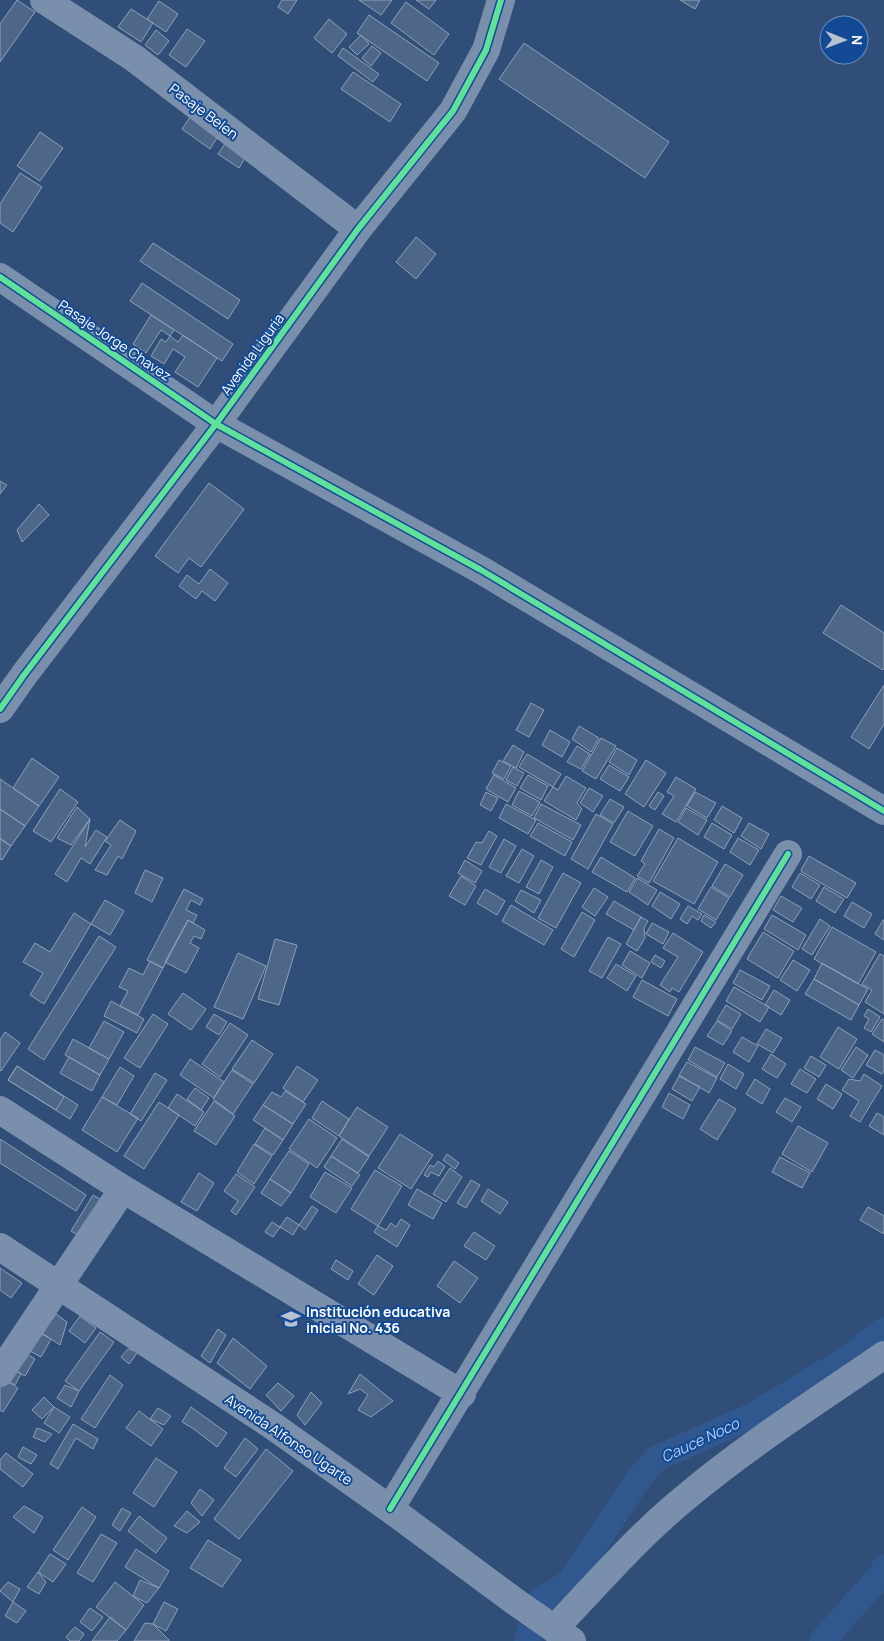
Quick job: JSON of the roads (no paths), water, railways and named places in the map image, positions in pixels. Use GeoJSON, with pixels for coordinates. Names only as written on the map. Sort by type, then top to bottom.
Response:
{"type":"FeatureCollection","features":[{"type":"Feature","properties":{"kind":"street","name":"Pasaje Belen"},"geometry":{"type":"LineString","coordinates":[[44,0],[134,58],[358,229]]}},
{"type":"Feature","properties":{"kind":"street","name":"Avenida Liguria"},"geometry":{"type":"LineString","coordinates":[[0,709],[216,424],[358,229],[453,111],[486,50],[501,0]]}},
{"type":"Feature","properties":{"kind":"street","name":"Pasaje Jorge Chavez"},"geometry":{"type":"LineString","coordinates":[[0,277],[216,424],[481,570],[884,811]]}},
{"type":"Feature","properties":{"kind":"street"},"geometry":{"type":"LineString","coordinates":[[390,1509],[462,1394],[788,854]]}},
{"type":"Feature","properties":{"kind":"street"},"geometry":{"type":"LineString","coordinates":[[0,1110],[124,1190],[462,1394]]}},
{"type":"Feature","properties":{"kind":"street"},"geometry":{"type":"LineString","coordinates":[[0,1372],[124,1190]]}},
{"type":"Feature","properties":{"kind":"street","name":"Avenida Alfonso Ugarte"},"geometry":{"type":"LineString","coordinates":[[0,1247],[272,1426],[390,1509],[557,1631]]}},
{"type":"Feature","properties":{"kind":"street"},"geometry":{"type":"LineString","coordinates":[[557,1631],[637,1542],[684,1498],[729,1462],[884,1354]]}},
{"type":"Feature","properties":{"kind":"waterway","name":"Cauce Noco"},"geometry":{"type":"LineString","coordinates":[[527,1641],[541,1600],[570,1582],[640,1477],[657,1458],[750,1417],[850,1357],[884,1330]]}},
{"type":"Feature","properties":{"kind":"waterway"},"geometry":{"type":"LineString","coordinates":[[822,1641],[882,1574],[884,1568]]}},
{"type":"Feature","properties":{"kind":"place","name":"Institución educativa inicial No. 436"},"geometry":{"type":"Point","coordinates":[291,1319]}}]}
